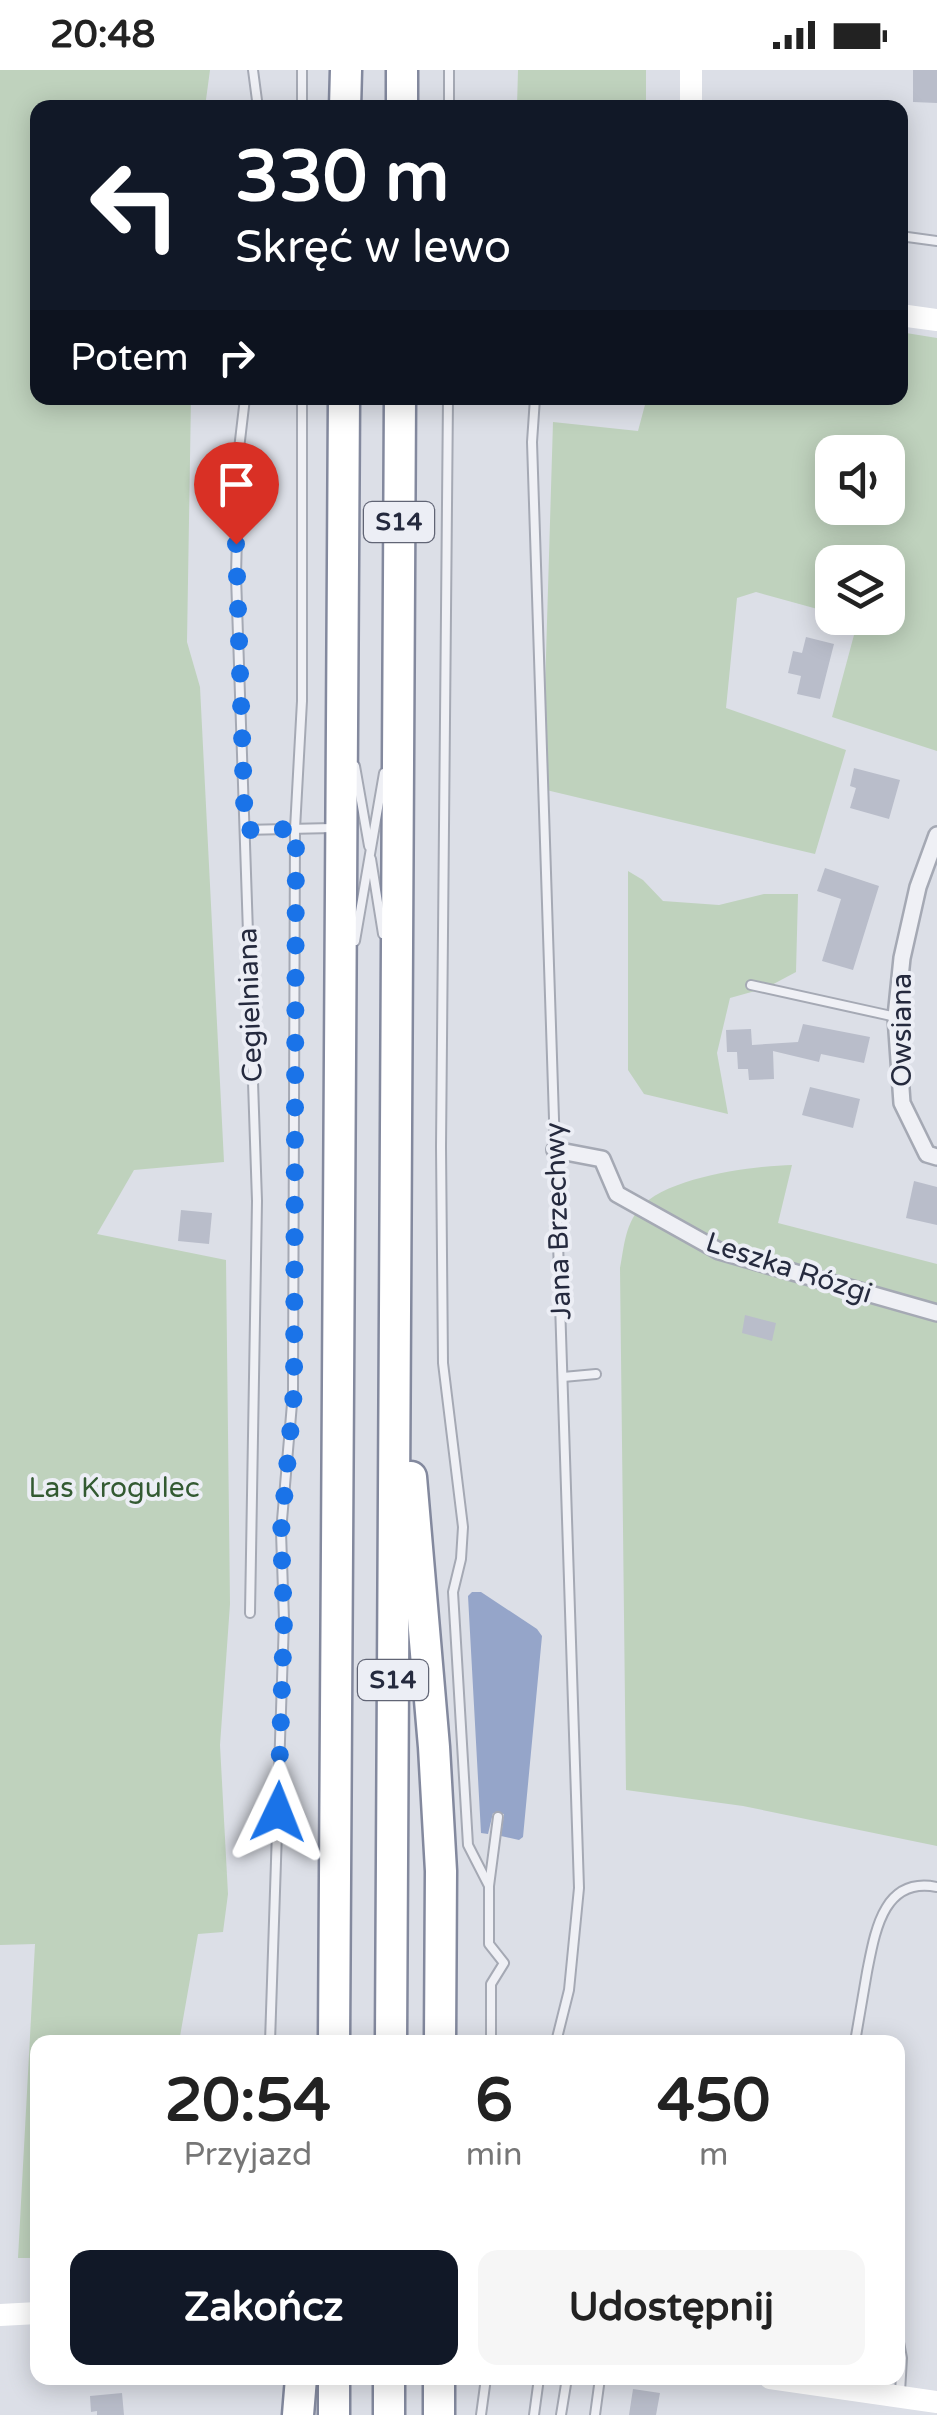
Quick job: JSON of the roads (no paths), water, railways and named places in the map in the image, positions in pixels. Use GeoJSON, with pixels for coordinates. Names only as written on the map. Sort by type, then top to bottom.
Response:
{"type":"FeatureCollection","features":[{"type":"Feature","properties":{"kind":"highway"},"geometry":{"type":"LineString","coordinates":[[346,70],[346,100]]}},
{"type":"Feature","properties":{"kind":"highway"},"geometry":{"type":"LineString","coordinates":[[402,70],[402,100]]}},
{"type":"Feature","properties":{"kind":"highway","name":"S14"},"geometry":{"type":"LineString","coordinates":[[334,2035],[344,405]]}},
{"type":"Feature","properties":{"kind":"highway","name":"S14"},"geometry":{"type":"LineString","coordinates":[[391,2035],[400,405]]}},
{"type":"Feature","properties":{"kind":"highway"},"geometry":{"type":"LineString","coordinates":[[395,1318],[434,1748],[441,1870],[440,2035]]}},
{"type":"Feature","properties":{"kind":"highway"},"geometry":{"type":"LineString","coordinates":[[298,2415],[300,2385]]}},
{"type":"Feature","properties":{"kind":"highway"},"geometry":{"type":"LineString","coordinates":[[334,2385],[334,2415]]}},
{"type":"Feature","properties":{"kind":"highway"},"geometry":{"type":"LineString","coordinates":[[389,2385],[389,2415]]}},
{"type":"Feature","properties":{"kind":"highway"},"geometry":{"type":"LineString","coordinates":[[439,2385],[439,2415]]}},
{"type":"Feature","properties":{"kind":"street"},"geometry":{"type":"LineString","coordinates":[[690,100],[691,70]]}},
{"type":"Feature","properties":{"kind":"street"},"geometry":{"type":"LineString","coordinates":[[908,317],[937,320]]}},
{"type":"Feature","properties":{"kind":"street","name":"Owsiana"},"geometry":{"type":"LineString","coordinates":[[937,835],[902,958],[896,1017],[902,1102],[928,1154],[937,1157]]}},
{"type":"Feature","properties":{"kind":"street","name":"Leszka Rózgi"},"geometry":{"type":"LineString","coordinates":[[555,1150],[602,1159],[616,1194],[719,1251],[937,1314]]}},
{"type":"Feature","properties":{"kind":"street"},"geometry":{"type":"LineString","coordinates":[[0,2315],[30,2313]]}},
{"type":"Feature","properties":{"kind":"street"},"geometry":{"type":"LineString","coordinates":[[836,2385],[937,2402]]}},
{"type":"Feature","properties":{"kind":"lane"},"geometry":{"type":"LineString","coordinates":[[253,70],[257,100]]}},
{"type":"Feature","properties":{"kind":"lane"},"geometry":{"type":"LineString","coordinates":[[302,70],[302,100]]}},
{"type":"Feature","properties":{"kind":"lane"},"geometry":{"type":"LineString","coordinates":[[449,100],[450,70]]}},
{"type":"Feature","properties":{"kind":"lane"},"geometry":{"type":"LineString","coordinates":[[908,237],[937,242]]}},
{"type":"Feature","properties":{"kind":"lane","name":"Cegielniana"},"geometry":{"type":"LineString","coordinates":[[245,405],[239,449],[236,576],[257,1201],[250,1613]]}},
{"type":"Feature","properties":{"kind":"lane"},"geometry":{"type":"LineString","coordinates":[[270,2035],[284,1620],[281,1532],[294,1392],[302,405]]}},
{"type":"Feature","properties":{"kind":"lane"},"geometry":{"type":"LineString","coordinates":[[448,405],[441,1147],[443,1363],[464,1527],[453,1592],[468,1845],[489,1886]]}},
{"type":"Feature","properties":{"kind":"lane","name":"Jana Brzechwy"},"geometry":{"type":"LineString","coordinates":[[535,405],[532,442],[579,1888],[569,1990],[558,2035]]}},
{"type":"Feature","properties":{"kind":"lane"},"geometry":{"type":"LineString","coordinates":[[343,689],[352,744]]}},
{"type":"Feature","properties":{"kind":"lane"},"geometry":{"type":"LineString","coordinates":[[354,946],[398,690]]}},
{"type":"Feature","properties":{"kind":"lane"},"geometry":{"type":"LineString","coordinates":[[355,762],[397,1018]]}},
{"type":"Feature","properties":{"kind":"lane"},"geometry":{"type":"LineString","coordinates":[[245,830],[342,828]]}},
{"type":"Feature","properties":{"kind":"lane"},"geometry":{"type":"LineString","coordinates":[[341,1019],[351,964]]}},
{"type":"Feature","properties":{"kind":"lane"},"geometry":{"type":"LineString","coordinates":[[751,985],[896,1017]]}},
{"type":"Feature","properties":{"kind":"lane"},"geometry":{"type":"LineString","coordinates":[[562,1377],[596,1374]]}},
{"type":"Feature","properties":{"kind":"lane"},"geometry":{"type":"LineString","coordinates":[[491,2035],[490,1984],[504,1963],[489,1944],[489,1886],[498,1817]]}},
{"type":"Feature","properties":{"kind":"lane"},"geometry":{"type":"LineString","coordinates":[[855,2035],[874,1936],[886,1906],[912,1886],[937,1887]]}},
{"type":"Feature","properties":{"kind":"lane"},"geometry":{"type":"LineString","coordinates":[[481,2415],[485,2385]]}},
{"type":"Feature","properties":{"kind":"lane"},"geometry":{"type":"LineString","coordinates":[[534,2415],[538,2385]]}},
{"type":"Feature","properties":{"kind":"lane"},"geometry":{"type":"LineString","coordinates":[[561,2415],[566,2385]]}},
{"type":"Feature","properties":{"kind":"lane"},"geometry":{"type":"LineString","coordinates":[[596,2415],[599,2385]]}},
{"type":"Feature","properties":{"kind":"lane"},"geometry":{"type":"LineString","coordinates":[[899,2397],[900,2385]]}},
{"type":"Feature","properties":{"kind":"water"},"geometry":{"type":"Polygon","coordinates":[[[481,1592],[542,1636],[523,1837],[519,1840],[501,1836],[504,1814],[493,1813],[488,1834],[481,1833],[468,1596],[481,1592]]]}},
{"type":"Feature","properties":{"kind":"park label","name":"Las Krogulec"},"geometry":{"type":"Point","coordinates":[114,1488]}}]}
